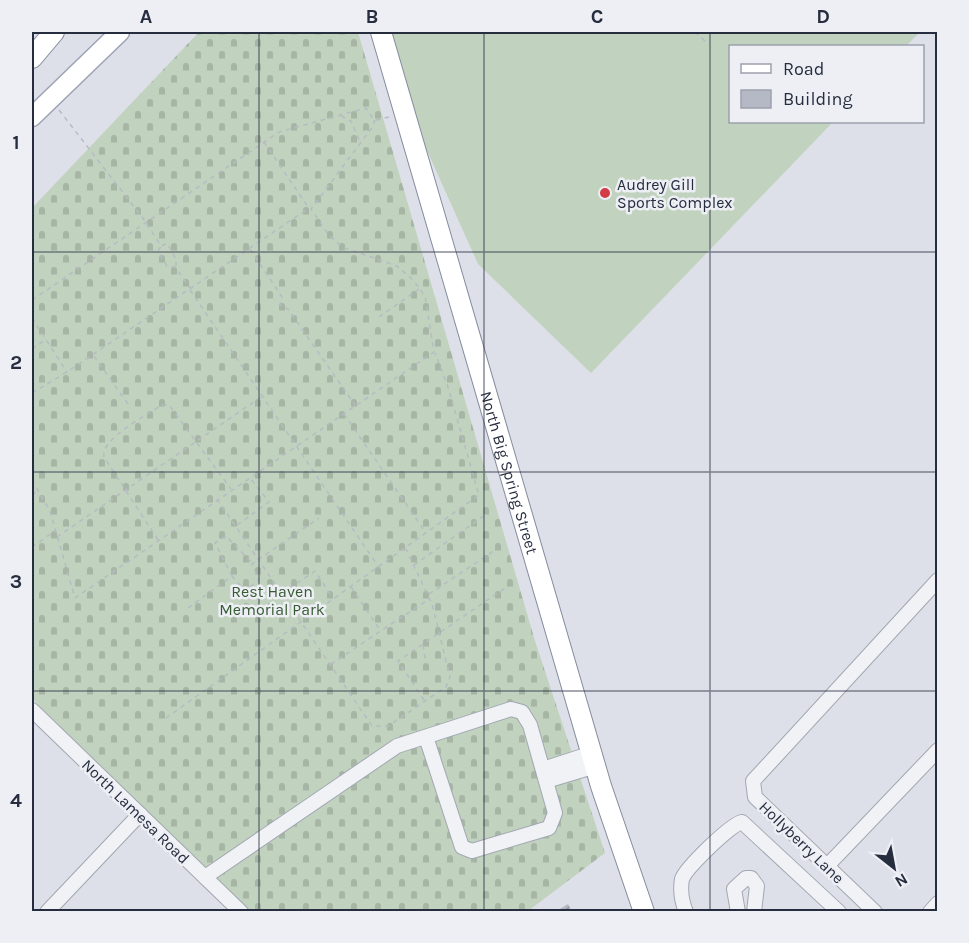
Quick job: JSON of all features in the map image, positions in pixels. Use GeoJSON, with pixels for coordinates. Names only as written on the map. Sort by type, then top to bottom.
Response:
{"type":"FeatureCollection","features":[{"type":"Feature","properties":{"kind":"highway"},"geometry":{"type":"LineString","coordinates":[[32,42],[41,32]]}},
{"type":"Feature","properties":{"kind":"highway"},"geometry":{"type":"LineString","coordinates":[[32,58],[54,32]]}},
{"type":"Feature","properties":{"kind":"highway","name":"North Big Spring Street"},"geometry":{"type":"LineString","coordinates":[[381,32],[594,759],[644,912]]}},
{"type":"Feature","properties":{"kind":"main road"},"geometry":{"type":"LineString","coordinates":[[32,117],[120,32]]}},
{"type":"Feature","properties":{"kind":"street","name":"Hollyberry Lane"},"geometry":{"type":"LineString","coordinates":[[875,912],[755,797],[753,781],[938,580]]}},
{"type":"Feature","properties":{"kind":"street"},"geometry":{"type":"LineString","coordinates":[[205,877],[397,746],[426,737],[517,709],[526,716],[555,813],[549,828],[472,851],[466,849],[459,841],[426,737]]}},
{"type":"Feature","properties":{"kind":"street","name":"North Lamesa Road"},"geometry":{"type":"LineString","coordinates":[[32,710],[241,912]]}},
{"type":"Feature","properties":{"kind":"street"},"geometry":{"type":"LineString","coordinates":[[828,866],[938,750]]}},
{"type":"Feature","properties":{"kind":"street"},"geometry":{"type":"LineString","coordinates":[[544,775],[594,759]]}},
{"type":"Feature","properties":{"kind":"street"},"geometry":{"type":"LineString","coordinates":[[47,912],[140,814]]}},
{"type":"Feature","properties":{"kind":"street"},"geometry":{"type":"LineString","coordinates":[[686,912],[682,893],[684,875],[731,826],[742,822],[839,912]]}},
{"type":"Feature","properties":{"kind":"street"},"geometry":{"type":"LineString","coordinates":[[738,912],[734,889],[742,880],[751,878],[758,891],[754,912]]}},
{"type":"Feature","properties":{"kind":"street"},"geometry":{"type":"LineString","coordinates":[[930,912],[938,903]]}},
{"type":"Feature","properties":{"kind":"path"},"geometry":{"type":"LineString","coordinates":[[695,32],[706,42]]}},
{"type":"Feature","properties":{"kind":"path"},"geometry":{"type":"LineString","coordinates":[[50,98],[145,221],[161,246]]}},
{"type":"Feature","properties":{"kind":"path"},"geometry":{"type":"LineString","coordinates":[[32,300],[279,132],[366,108],[375,120],[310,208],[93,355],[32,393]]}},
{"type":"Feature","properties":{"kind":"path"},"geometry":{"type":"LineString","coordinates":[[340,115],[351,121],[360,142]]}},
{"type":"Feature","properties":{"kind":"path"},"geometry":{"type":"LineString","coordinates":[[166,718],[479,495],[448,387],[435,352],[425,296],[397,266],[342,247],[328,234],[264,142]]}},
{"type":"Feature","properties":{"kind":"path"},"geometry":{"type":"LineString","coordinates":[[176,267],[167,266],[158,251],[161,246],[167,243],[177,259],[176,267],[190,290],[378,566]]}},
{"type":"Feature","properties":{"kind":"path"},"geometry":{"type":"LineString","coordinates":[[250,248],[282,297],[279,305],[288,309],[356,405]]}},
{"type":"Feature","properties":{"kind":"path"},"geometry":{"type":"LineString","coordinates":[[379,317],[420,289]]}},
{"type":"Feature","properties":{"kind":"path"},"geometry":{"type":"LineString","coordinates":[[32,318],[67,372]]}},
{"type":"Feature","properties":{"kind":"path"},"geometry":{"type":"LineString","coordinates":[[32,349],[46,339]]}},
{"type":"Feature","properties":{"kind":"path"},"geometry":{"type":"LineString","coordinates":[[32,480],[50,511],[75,598],[231,489],[435,352]]}},
{"type":"Feature","properties":{"kind":"path"},"geometry":{"type":"LineString","coordinates":[[93,355],[128,404]]}},
{"type":"Feature","properties":{"kind":"path"},"geometry":{"type":"LineString","coordinates":[[57,537],[262,397]]}},
{"type":"Feature","properties":{"kind":"path"},"geometry":{"type":"LineString","coordinates":[[158,540],[104,457],[102,450],[106,443],[119,433],[162,405],[169,405],[231,489]]}},
{"type":"Feature","properties":{"kind":"path"},"geometry":{"type":"LineString","coordinates":[[344,414],[426,534]]}},
{"type":"Feature","properties":{"kind":"path"},"geometry":{"type":"LineString","coordinates":[[236,526],[268,502],[249,477]]}},
{"type":"Feature","properties":{"kind":"path"},"geometry":{"type":"LineString","coordinates":[[32,495],[39,490]]}},
{"type":"Feature","properties":{"kind":"path"},"geometry":{"type":"LineString","coordinates":[[217,499],[372,726],[388,726],[446,687],[450,677],[430,599],[405,548]]}},
{"type":"Feature","properties":{"kind":"path"},"geometry":{"type":"LineString","coordinates":[[414,565],[485,515]]}},
{"type":"Feature","properties":{"kind":"path"},"geometry":{"type":"LineString","coordinates":[[252,564],[319,518]]}},
{"type":"Feature","properties":{"kind":"path"},"geometry":{"type":"LineString","coordinates":[[32,547],[56,531]]}},
{"type":"Feature","properties":{"kind":"path"},"geometry":{"type":"LineString","coordinates":[[226,536],[252,564],[259,580],[245,591],[232,576],[215,543],[226,536]]}},
{"type":"Feature","properties":{"kind":"path"},"geometry":{"type":"LineString","coordinates":[[428,595],[495,550]]}},
{"type":"Feature","properties":{"kind":"path"},"geometry":{"type":"LineString","coordinates":[[282,593],[315,571],[333,597]]}},
{"type":"Feature","properties":{"kind":"path"},"geometry":{"type":"LineString","coordinates":[[188,608],[232,576]]}},
{"type":"Feature","properties":{"kind":"path"},"geometry":{"type":"LineString","coordinates":[[350,586],[381,631]]}},
{"type":"Feature","properties":{"kind":"path"},"geometry":{"type":"LineString","coordinates":[[425,701],[398,661],[505,588]]}},
{"type":"Feature","properties":{"kind":"path"},"geometry":{"type":"LineString","coordinates":[[331,664],[430,599]]}},
{"type":"Feature","properties":{"kind":"path"},"geometry":{"type":"LineString","coordinates":[[423,644],[426,664]]}},
{"type":"Feature","properties":{"kind":"green space","name":"Rest Haven Memorial Park"},"geometry":{"type":"Polygon","coordinates":[[[199,32],[358,32],[535,641],[605,853],[528,911],[249,911],[51,722],[32,697],[32,208],[199,32]]]}},
{"type":"Feature","properties":{"kind":"green space","name":"Audrey Gill Sports Complex"},"geometry":{"type":"Polygon","coordinates":[[[381,32],[920,32],[907,45],[729,45],[729,123],[832,123],[591,373],[478,264],[394,77],[381,32]]]}},
{"type":"Feature","properties":{"kind":"building"},"geometry":{"type":"Polygon","coordinates":[[[568,904],[572,912],[555,912],[568,904]]]}},
{"type":"Feature","properties":{"kind":"place","name":"Audrey Gill Sports Complex"},"geometry":{"type":"Point","coordinates":[605,193]}}]}
